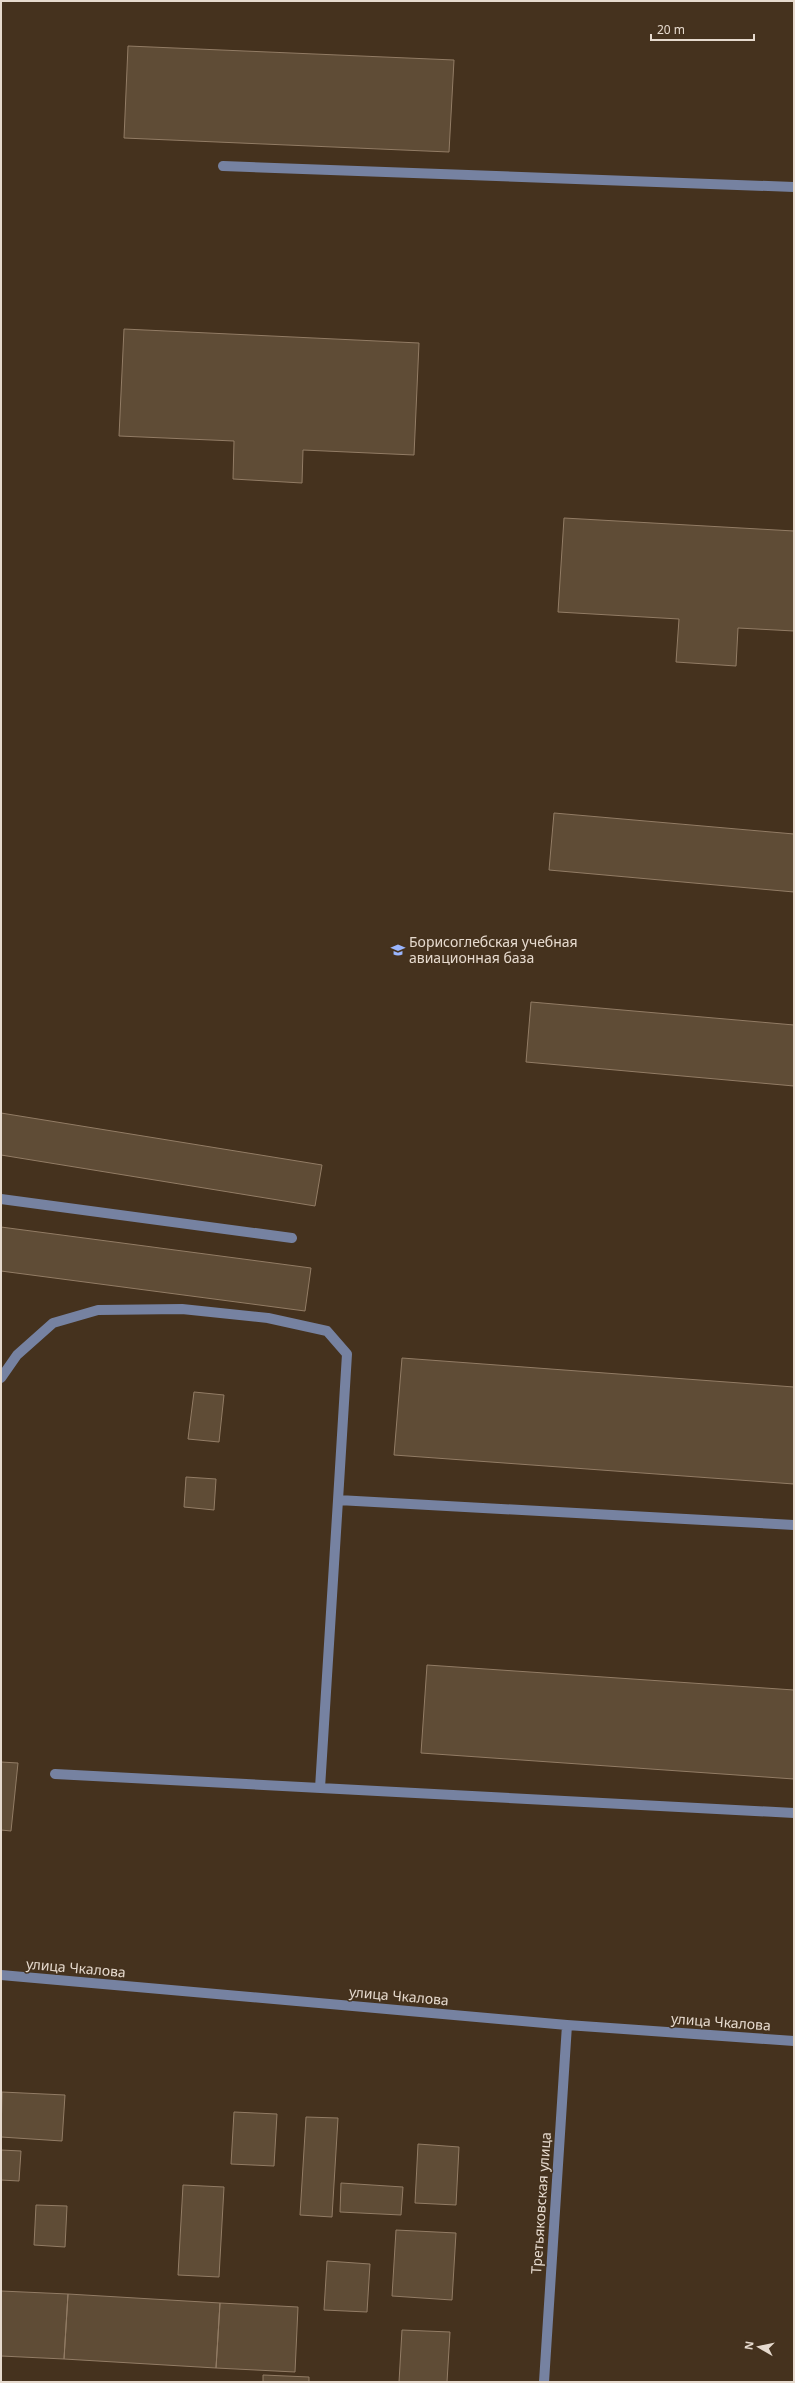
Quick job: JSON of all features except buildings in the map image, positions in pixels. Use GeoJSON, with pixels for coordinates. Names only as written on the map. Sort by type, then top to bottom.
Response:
{"type":"FeatureCollection","features":[{"type":"Feature","properties":{"kind":"street"},"geometry":{"type":"LineString","coordinates":[[223,166],[794,187]]}},
{"type":"Feature","properties":{"kind":"street"},"geometry":{"type":"LineString","coordinates":[[1,1198],[292,1238]]}},
{"type":"Feature","properties":{"kind":"street"},"geometry":{"type":"LineString","coordinates":[[1,1378],[17,1355],[53,1323],[98,1310],[182,1309],[268,1318],[327,1331],[347,1354],[320,1788]]}},
{"type":"Feature","properties":{"kind":"street"},"geometry":{"type":"LineString","coordinates":[[338,1500],[794,1525]]}},
{"type":"Feature","properties":{"kind":"street"},"geometry":{"type":"LineString","coordinates":[[55,1774],[794,1813]]}},
{"type":"Feature","properties":{"kind":"street","name":"улица Чкалова"},"geometry":{"type":"LineString","coordinates":[[1,1975],[567,2025],[794,2041]]}},
{"type":"Feature","properties":{"kind":"street","name":"Третьяковская улица"},"geometry":{"type":"LineString","coordinates":[[544,2382],[567,2025]]}},
{"type":"Feature","properties":{"kind":"place","name":"Борисоглебская учебная авиационная база"},"geometry":{"type":"Point","coordinates":[398,950]}}]}
